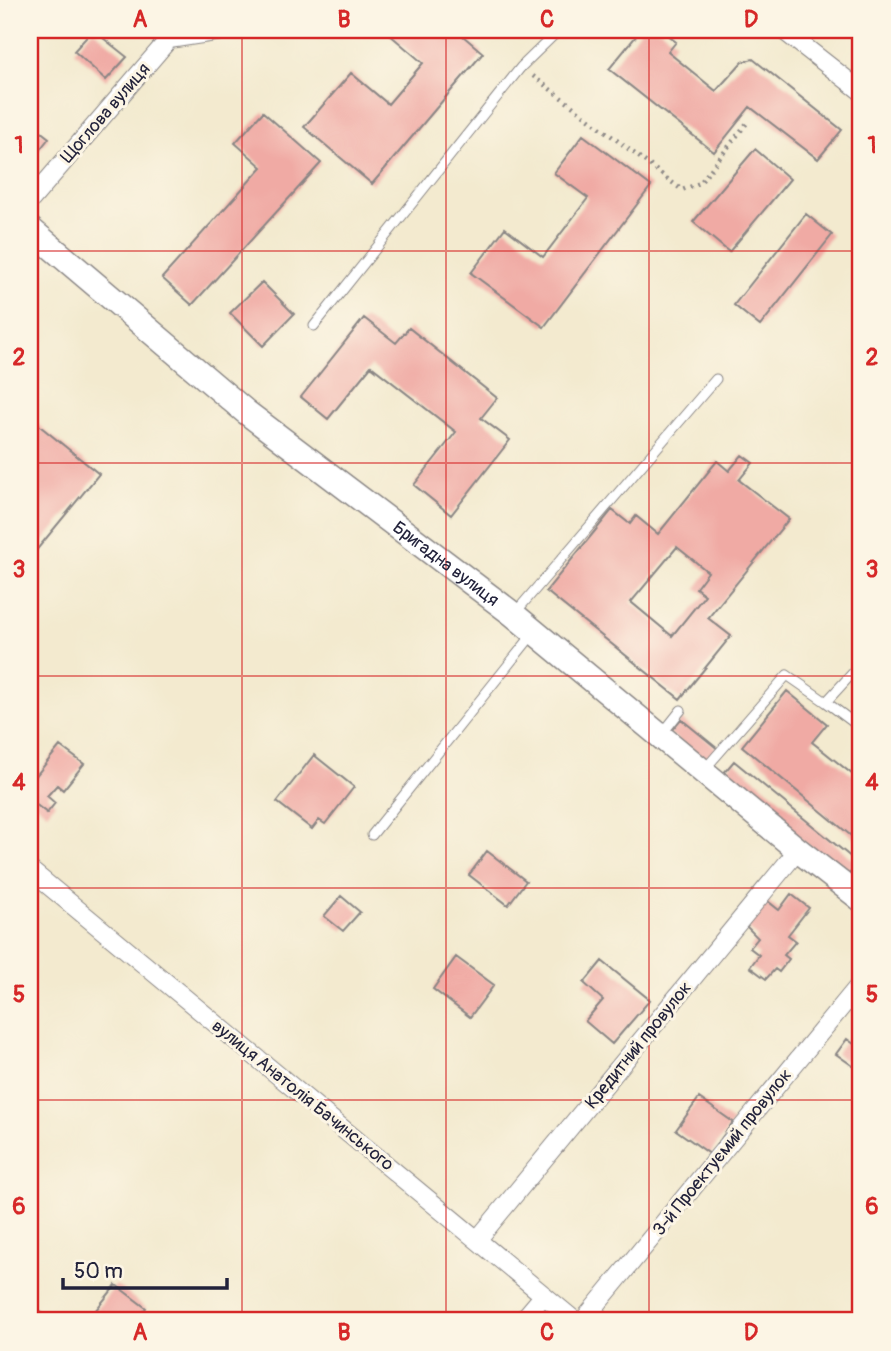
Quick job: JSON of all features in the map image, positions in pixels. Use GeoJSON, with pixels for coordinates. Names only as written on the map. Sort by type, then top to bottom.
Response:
{"type":"FeatureCollection","features":[{"type":"Feature","properties":{"kind":"street","name":"Щоглова вулиця"},"geometry":{"type":"LineString","coordinates":[[30,201],[164,34],[228,30]]}},
{"type":"Feature","properties":{"kind":"street"},"geometry":{"type":"LineString","coordinates":[[783,30],[861,91]]}},
{"type":"Feature","properties":{"kind":"street","name":"Бригадна вулиця"},"geometry":{"type":"LineString","coordinates":[[30,229],[246,412],[514,614],[798,850],[860,896]]}},
{"type":"Feature","properties":{"kind":"street","name":"Кредитний провулок"},"geometry":{"type":"LineString","coordinates":[[478,1239],[798,850]]}},
{"type":"Feature","properties":{"kind":"street","name":"вулиця Анатолія Бачинського"},"geometry":{"type":"LineString","coordinates":[[30,870],[575,1321]]}},
{"type":"Feature","properties":{"kind":"street","name":"3-й Проектуємий провулок"},"geometry":{"type":"LineString","coordinates":[[583,1321],[861,983]]}},
{"type":"Feature","properties":{"kind":"street"},"geometry":{"type":"LineString","coordinates":[[522,1321],[544,1295]]}},
{"type":"Feature","properties":{"kind":"lane"},"geometry":{"type":"LineString","coordinates":[[314,326],[521,67],[559,30]]}},
{"type":"Feature","properties":{"kind":"lane"},"geometry":{"type":"LineString","coordinates":[[514,614],[716,379]]}},
{"type":"Feature","properties":{"kind":"lane"},"geometry":{"type":"LineString","coordinates":[[372,835],[535,632]]}},
{"type":"Feature","properties":{"kind":"lane"},"geometry":{"type":"LineString","coordinates":[[827,702],[861,664]]}},
{"type":"Feature","properties":{"kind":"lane"},"geometry":{"type":"LineString","coordinates":[[703,771],[787,675],[861,728]]}},
{"type":"Feature","properties":{"kind":"lane"},"geometry":{"type":"LineString","coordinates":[[660,736],[681,710]]}},
{"type":"Feature","properties":{"kind":"path"},"geometry":{"type":"LineString","coordinates":[[521,67],[682,190],[700,183],[747,123]]}},
{"type":"Feature","properties":{"kind":"building"},"geometry":{"type":"Polygon","coordinates":[[[93,30],[127,57],[106,80],[74,51],[93,30]]]}},
{"type":"Feature","properties":{"kind":"building"},"geometry":{"type":"Polygon","coordinates":[[[393,30],[456,30],[483,53],[372,184],[304,127],[351,73],[388,104],[423,63],[389,34],[393,30]]]}},
{"type":"Feature","properties":{"kind":"building"},"geometry":{"type":"Polygon","coordinates":[[[641,30],[661,30],[676,42],[668,52],[716,91],[742,62],[753,59],[842,130],[818,159],[750,107],[714,152],[609,69],[641,30]]]}},
{"type":"Feature","properties":{"kind":"building"},"geometry":{"type":"Polygon","coordinates":[[[263,112],[321,163],[192,305],[162,278],[262,167],[235,143],[263,112]]]}},
{"type":"Feature","properties":{"kind":"building"},"geometry":{"type":"Polygon","coordinates":[[[30,123],[49,138],[30,162],[30,123]]]}},
{"type":"Feature","properties":{"kind":"building"},"geometry":{"type":"Polygon","coordinates":[[[583,135],[651,186],[544,327],[471,273],[505,228],[543,257],[588,198],[554,173],[583,135]]]}},
{"type":"Feature","properties":{"kind":"building"},"geometry":{"type":"Polygon","coordinates":[[[755,149],[790,179],[729,252],[693,222],[755,149]]]}},
{"type":"Feature","properties":{"kind":"building"},"geometry":{"type":"Polygon","coordinates":[[[806,214],[832,235],[760,326],[734,305],[806,214]]]}},
{"type":"Feature","properties":{"kind":"building"},"geometry":{"type":"Polygon","coordinates":[[[262,282],[294,314],[263,346],[230,313],[262,282]]]}},
{"type":"Feature","properties":{"kind":"building"},"geometry":{"type":"Polygon","coordinates":[[[364,318],[396,343],[409,328],[497,398],[481,418],[510,440],[451,515],[414,485],[456,432],[371,366],[328,419],[301,397],[364,318]]]}},
{"type":"Feature","properties":{"kind":"building"},"geometry":{"type":"Polygon","coordinates":[[[30,418],[99,474],[30,558],[30,418]]]}},
{"type":"Feature","properties":{"kind":"building"},"geometry":{"type":"Polygon","coordinates":[[[742,455],[753,463],[739,480],[789,519],[708,618],[731,636],[680,699],[546,591],[612,510],[630,524],[636,516],[658,534],[717,461],[729,471],[742,455]],[[677,547],[631,602],[672,636],[705,595],[696,588],[708,572],[677,547]]]}},
{"type":"Feature","properties":{"kind":"building"},"geometry":{"type":"Polygon","coordinates":[[[787,691],[827,724],[812,742],[857,778],[861,773],[861,844],[742,746],[787,691]]]}},
{"type":"Feature","properties":{"kind":"building"},"geometry":{"type":"Polygon","coordinates":[[[681,719],[719,750],[707,764],[669,733],[681,719]]]}},
{"type":"Feature","properties":{"kind":"building"},"geometry":{"type":"Polygon","coordinates":[[[60,746],[84,764],[63,790],[57,785],[47,796],[55,803],[47,813],[30,800],[30,783],[60,746]]]}},
{"type":"Feature","properties":{"kind":"building"},"geometry":{"type":"Polygon","coordinates":[[[314,755],[354,787],[325,824],[319,820],[312,829],[277,802],[314,755]]]}},
{"type":"Feature","properties":{"kind":"building"},"geometry":{"type":"Polygon","coordinates":[[[734,761],[858,863],[847,877],[722,775],[734,761]]]}},
{"type":"Feature","properties":{"kind":"building"},"geometry":{"type":"Polygon","coordinates":[[[487,851],[526,881],[508,905],[469,875],[487,851]]]}},
{"type":"Feature","properties":{"kind":"building"},"geometry":{"type":"Polygon","coordinates":[[[791,894],[809,908],[788,935],[796,941],[784,955],[789,959],[779,972],[775,969],[766,979],[750,967],[759,955],[750,948],[758,938],[744,924],[765,899],[779,910],[791,894]]]}},
{"type":"Feature","properties":{"kind":"building"},"geometry":{"type":"Polygon","coordinates":[[[341,896],[360,912],[343,931],[324,916],[341,896]]]}},
{"type":"Feature","properties":{"kind":"building"},"geometry":{"type":"Polygon","coordinates":[[[456,957],[494,985],[470,1017],[433,989],[456,957]]]}},
{"type":"Feature","properties":{"kind":"building"},"geometry":{"type":"Polygon","coordinates":[[[602,961],[650,1000],[612,1044],[585,1021],[603,1000],[584,983],[602,961]]]}},
{"type":"Feature","properties":{"kind":"building"},"geometry":{"type":"Polygon","coordinates":[[[847,1039],[861,1049],[861,1061],[856,1068],[836,1054],[847,1039]]]}},
{"type":"Feature","properties":{"kind":"building"},"geometry":{"type":"Polygon","coordinates":[[[699,1098],[733,1122],[710,1154],[676,1130],[699,1098]]]}},
{"type":"Feature","properties":{"kind":"building"},"geometry":{"type":"Polygon","coordinates":[[[116,1285],[146,1308],[136,1321],[87,1321],[116,1285]]]}},
{"type":"Feature","properties":{"kind":"building"},"geometry":{"type":"Polygon","coordinates":[[[30,1303],[51,1321],[30,1321],[30,1303]]]}}]}
